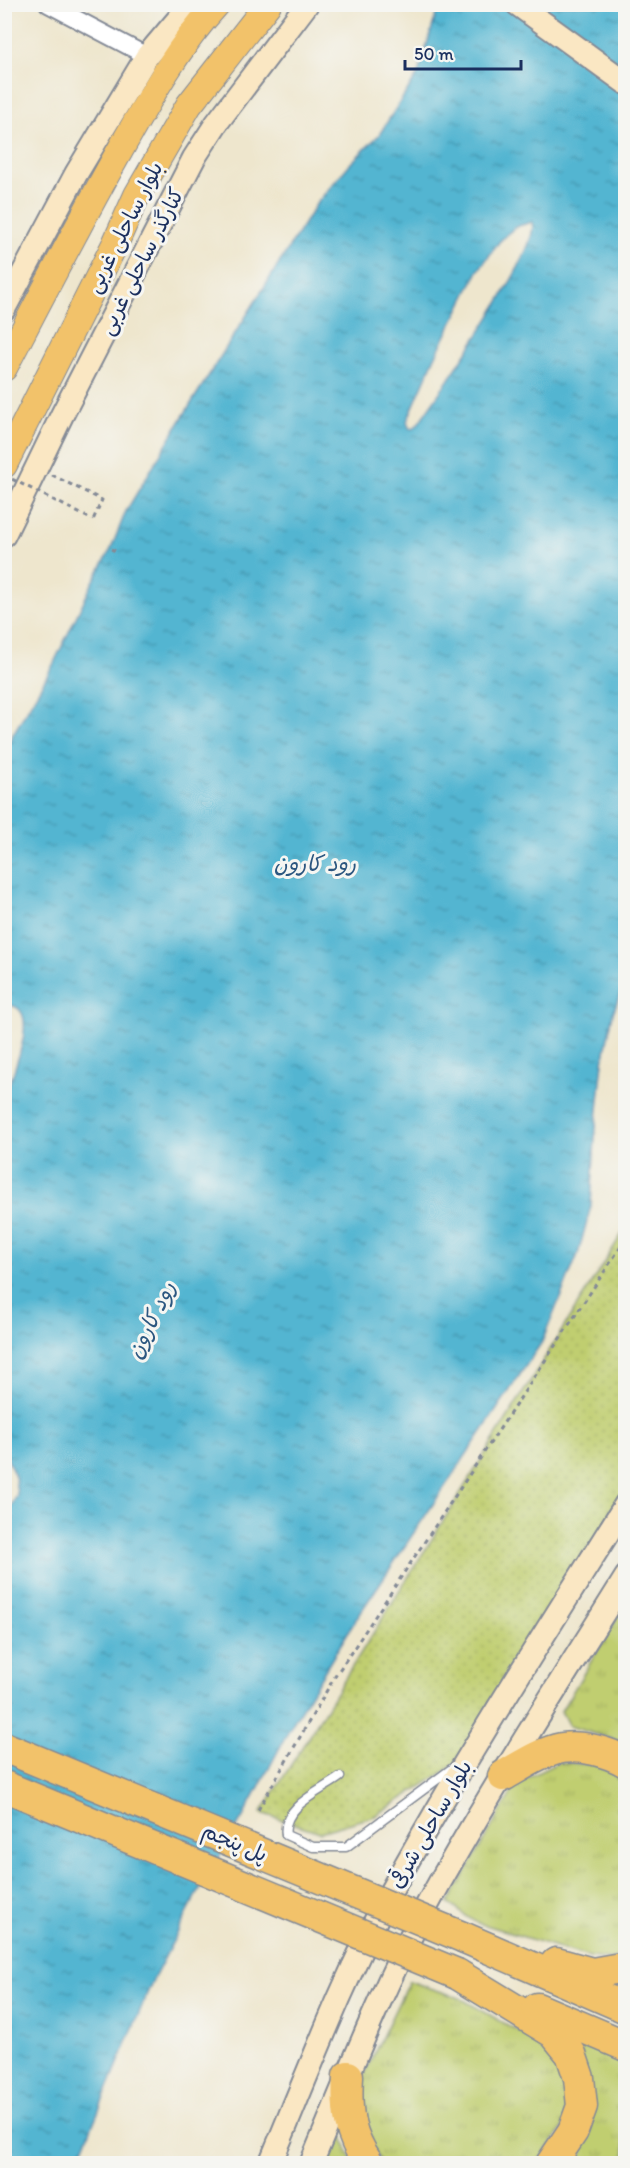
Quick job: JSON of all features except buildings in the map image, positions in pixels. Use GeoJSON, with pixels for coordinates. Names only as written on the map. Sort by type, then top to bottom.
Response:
{"type":"FeatureCollection","features":[{"type":"Feature","properties":{"kind":"highway","name":"پل پنجم"},"geometry":{"type":"LineString","coordinates":[[4,1747],[465,1938]]}},
{"type":"Feature","properties":{"kind":"highway"},"geometry":{"type":"LineString","coordinates":[[503,1776],[543,1755],[563,1748],[589,1750],[617,1757],[626,1762]]}},
{"type":"Feature","properties":{"kind":"highway","name":"پل پنجم"},"geometry":{"type":"LineString","coordinates":[[4,1786],[457,1974]]}},
{"type":"Feature","properties":{"kind":"highway"},"geometry":{"type":"LineString","coordinates":[[465,1938],[592,1973],[626,1967]]}},
{"type":"Feature","properties":{"kind":"highway"},"geometry":{"type":"LineString","coordinates":[[465,1938],[626,2008]]}},
{"type":"Feature","properties":{"kind":"highway"},"geometry":{"type":"LineString","coordinates":[[457,1974],[626,2046]]}},
{"type":"Feature","properties":{"kind":"highway"},"geometry":{"type":"LineString","coordinates":[[457,1974],[554,2033],[571,2054],[579,2078],[582,2106],[573,2131],[551,2163]]}},
{"type":"Feature","properties":{"kind":"highway"},"geometry":{"type":"LineString","coordinates":[[348,2076],[347,2106],[352,2132],[369,2163]]}},
{"type":"Feature","properties":{"kind":"main road"},"geometry":{"type":"LineString","coordinates":[[4,309],[53,214],[147,56],[191,4]]}},
{"type":"Feature","properties":{"kind":"main road","name":"بلوار ساحلی غربی"},"geometry":{"type":"LineString","coordinates":[[4,368],[91,202],[153,93],[217,4]]}},
{"type":"Feature","properties":{"kind":"main road","name":"بلوار ساحلی غربی"},"geometry":{"type":"LineString","coordinates":[[4,465],[115,244],[137,195],[189,105],[268,4]]}},
{"type":"Feature","properties":{"kind":"main road","name":"کنارگذر ساحلی غربی"},"geometry":{"type":"LineString","coordinates":[[4,535],[62,415],[194,158],[216,124],[307,4]]}},
{"type":"Feature","properties":{"kind":"main road"},"geometry":{"type":"LineString","coordinates":[[517,4],[626,83]]}},
{"type":"Feature","properties":{"kind":"main road"},"geometry":{"type":"LineString","coordinates":[[540,4],[626,67]]}},
{"type":"Feature","properties":{"kind":"main road"},"geometry":{"type":"LineString","coordinates":[[137,195],[194,158]]}},
{"type":"Feature","properties":{"kind":"main road"},"geometry":{"type":"LineString","coordinates":[[53,214],[91,202],[76,174]]}},
{"type":"Feature","properties":{"kind":"main road","name":"بلوار ساحلی شرقی"},"geometry":{"type":"LineString","coordinates":[[270,2163],[344,1986],[390,1894],[470,1756],[626,1504]]}},
{"type":"Feature","properties":{"kind":"main road","name":"بلوار ساحلی شرقی"},"geometry":{"type":"LineString","coordinates":[[311,2163],[380,2002],[424,1912],[503,1776],[626,1577]]}},
{"type":"Feature","properties":{"kind":"street"},"geometry":{"type":"LineString","coordinates":[[48,4],[147,56]]}},
{"type":"Feature","properties":{"kind":"lane"},"geometry":{"type":"LineString","coordinates":[[340,1778],[300,1804],[289,1815],[285,1827],[286,1835],[313,1847],[346,1848],[470,1756]]}},
{"type":"Feature","properties":{"kind":"path"},"geometry":{"type":"LineString","coordinates":[[4,475],[93,520],[102,500],[37,467]]}},
{"type":"Feature","properties":{"kind":"path"},"geometry":{"type":"LineString","coordinates":[[111,549],[118,552]]}},
{"type":"Feature","properties":{"kind":"path"},"geometry":{"type":"LineString","coordinates":[[258,1810],[334,1678],[626,1239]]}},
{"type":"Feature","properties":{"kind":"green space"},"geometry":{"type":"Polygon","coordinates":[[[625,1229],[625,1504],[469,1756],[375,1816],[320,1832],[261,1813],[625,1229]]]}},
{"type":"Feature","properties":{"kind":"green space"},"geometry":{"type":"Polygon","coordinates":[[[625,1605],[626,1743],[569,1726],[561,1711],[625,1605]]]}},
{"type":"Feature","properties":{"kind":"green space"},"geometry":{"type":"Polygon","coordinates":[[[559,1762],[596,1765],[625,1780],[625,1952],[612,1960],[589,1957],[475,1922],[448,1903],[517,1783],[559,1762]]]}},
{"type":"Feature","properties":{"kind":"green space"},"geometry":{"type":"Polygon","coordinates":[[[409,1981],[460,1998],[548,2048],[568,2085],[564,2126],[538,2163],[381,2163],[360,2126],[360,2083],[409,1981]]]}},
{"type":"Feature","properties":{"kind":"green space"},"geometry":{"type":"Polygon","coordinates":[[[572,2035],[625,2059],[625,2163],[574,2163],[580,2157],[594,2110],[572,2035]]]}},
{"type":"Feature","properties":{"kind":"green space"},"geometry":{"type":"Polygon","coordinates":[[[337,2122],[353,2163],[320,2164],[337,2122]]]}},
{"type":"Feature","properties":{"kind":"water","name":"رود کارون"},"geometry":{"type":"Polygon","coordinates":[[[439,5],[625,5],[626,978],[613,1013],[603,1062],[591,1206],[578,1254],[542,1342],[358,1616],[294,1721],[243,1817],[199,1891],[151,1984],[77,2163],[5,2163],[4,1520],[17,1495],[15,1476],[4,1451],[4,1098],[18,1060],[24,1028],[23,1016],[17,1007],[5,1005],[5,748],[51,669],[111,549],[126,511],[187,410],[317,203],[349,165],[379,135],[418,74],[439,5]],[[532,222],[515,227],[499,242],[478,271],[434,359],[407,421],[409,428],[413,429],[418,424],[486,322],[506,290],[531,237],[532,222]]]}}]}
